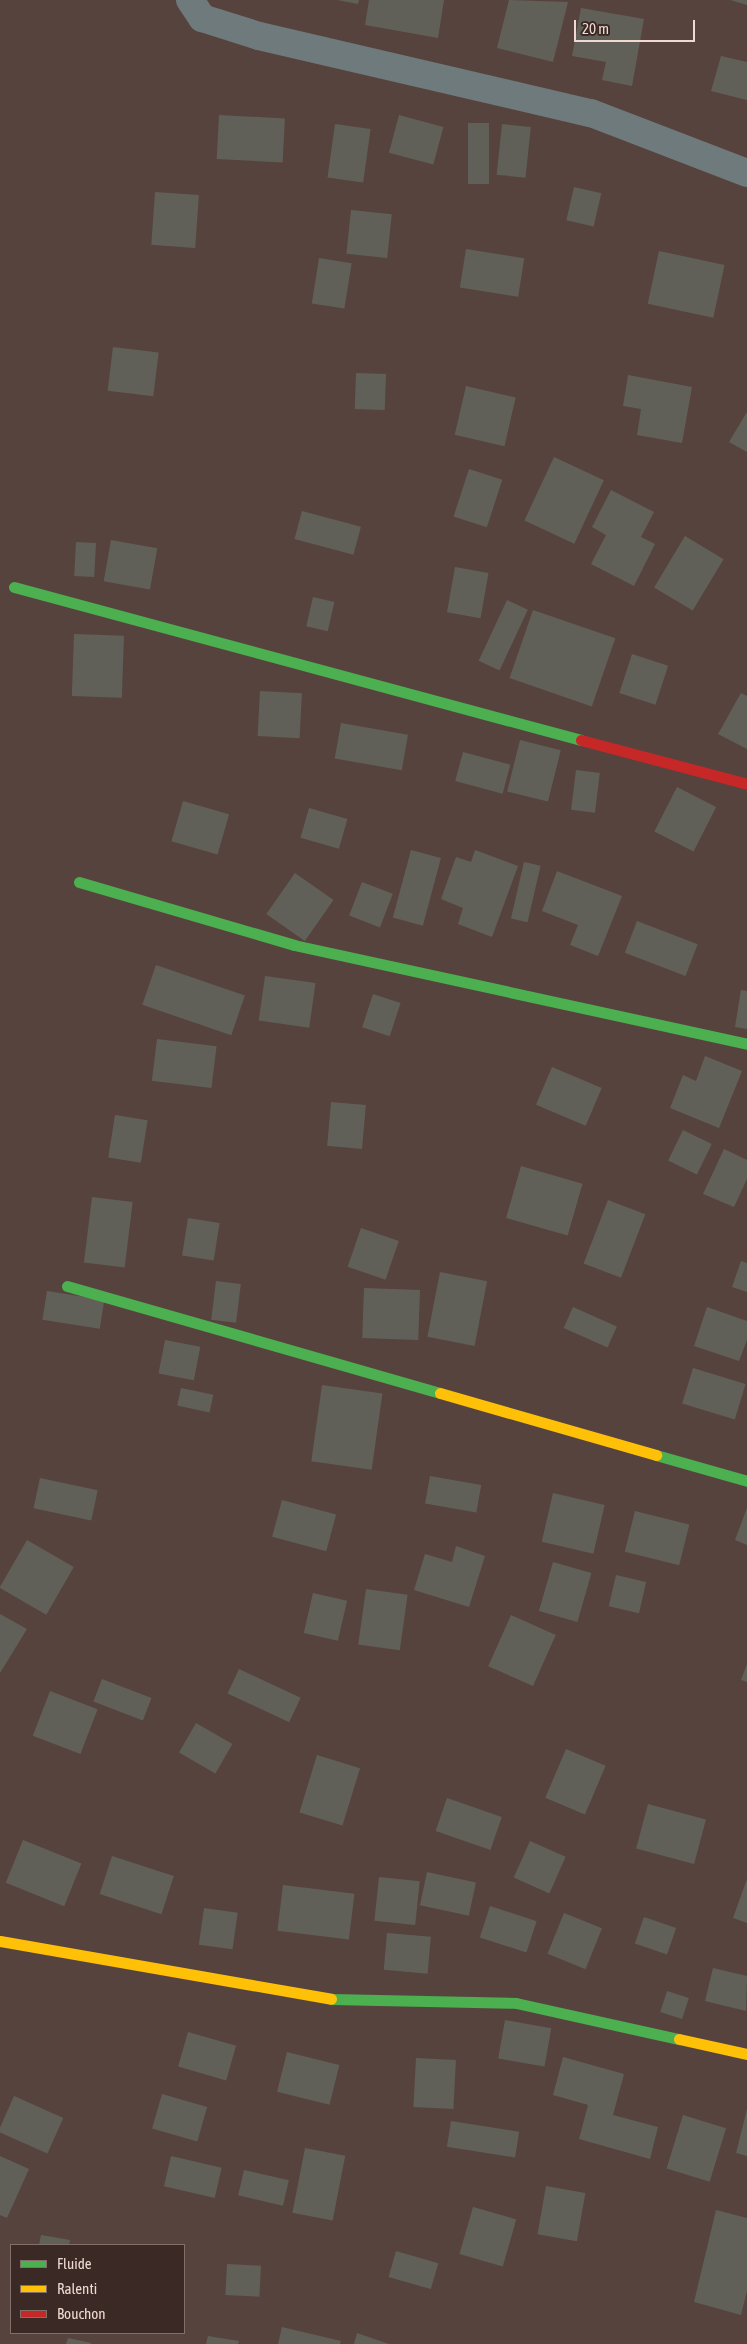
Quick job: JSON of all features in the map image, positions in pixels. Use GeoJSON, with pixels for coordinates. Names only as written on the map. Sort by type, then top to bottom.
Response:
{"type":"FeatureCollection","features":[{"type":"Feature","properties":{"kind":"street"},"geometry":{"type":"LineString","coordinates":[[190,0],[202,18],[259,36],[592,113],[747,173]]}},
{"type":"Feature","properties":{"kind":"street"},"geometry":{"type":"LineString","coordinates":[[14,587],[747,784]]}},
{"type":"Feature","properties":{"kind":"street"},"geometry":{"type":"LineString","coordinates":[[80,882],[294,945],[747,1044]]}},
{"type":"Feature","properties":{"kind":"street"},"geometry":{"type":"LineString","coordinates":[[67,1286],[747,1481]]}},
{"type":"Feature","properties":{"kind":"street"},"geometry":{"type":"LineString","coordinates":[[0,1941],[327,1999],[516,2003],[747,2054]]}},
{"type":"Feature","properties":{"kind":"building"},"geometry":{"type":"Polygon","coordinates":[[[337,0],[359,0],[358,4],[337,0]]]}},
{"type":"Feature","properties":{"kind":"building"},"geometry":{"type":"Polygon","coordinates":[[[369,0],[444,0],[438,38],[365,25],[369,0]]]}},
{"type":"Feature","properties":{"kind":"building"},"geometry":{"type":"Polygon","coordinates":[[[509,0],[568,2],[553,62],[497,48],[509,0]]]}},
{"type":"Feature","properties":{"kind":"building"},"geometry":{"type":"Polygon","coordinates":[[[730,0],[747,0],[747,5],[730,0]]]}},
{"type":"Feature","properties":{"kind":"building"},"geometry":{"type":"Polygon","coordinates":[[[581,8],[644,19],[632,86],[602,80],[606,62],[572,56],[581,8]]]}},
{"type":"Feature","properties":{"kind":"building"},"geometry":{"type":"Polygon","coordinates":[[[721,56],[747,62],[747,100],[711,91],[721,56]]]}},
{"type":"Feature","properties":{"kind":"building"},"geometry":{"type":"Polygon","coordinates":[[[219,115],[285,118],[283,162],[217,159],[219,115]]]}},
{"type":"Feature","properties":{"kind":"building"},"geometry":{"type":"Polygon","coordinates":[[[399,115],[443,127],[433,165],[389,153],[399,115]]]}},
{"type":"Feature","properties":{"kind":"building"},"geometry":{"type":"Polygon","coordinates":[[[468,123],[489,123],[489,184],[468,184],[468,123]]]}},
{"type":"Feature","properties":{"kind":"building"},"geometry":{"type":"Polygon","coordinates":[[[335,124],[371,129],[363,182],[327,177],[335,124]]]}},
{"type":"Feature","properties":{"kind":"building"},"geometry":{"type":"Polygon","coordinates":[[[502,124],[531,127],[526,178],[497,175],[502,124]]]}},
{"type":"Feature","properties":{"kind":"building"},"geometry":{"type":"Polygon","coordinates":[[[574,187],[601,193],[594,226],[566,220],[574,187]]]}},
{"type":"Feature","properties":{"kind":"building"},"geometry":{"type":"Polygon","coordinates":[[[155,192],[199,195],[195,248],[151,245],[155,192]]]}},
{"type":"Feature","properties":{"kind":"building"},"geometry":{"type":"Polygon","coordinates":[[[351,210],[392,214],[387,258],[346,254],[351,210]]]}},
{"type":"Feature","properties":{"kind":"building"},"geometry":{"type":"Polygon","coordinates":[[[466,249],[524,258],[518,297],[460,288],[466,249]]]}},
{"type":"Feature","properties":{"kind":"building"},"geometry":{"type":"Polygon","coordinates":[[[659,251],[725,265],[713,318],[648,304],[659,251]]]}},
{"type":"Feature","properties":{"kind":"building"},"geometry":{"type":"Polygon","coordinates":[[[319,258],[352,263],[344,309],[312,303],[319,258]]]}},
{"type":"Feature","properties":{"kind":"building"},"geometry":{"type":"Polygon","coordinates":[[[113,347],[159,353],[153,396],[108,391],[113,347]]]}},
{"type":"Feature","properties":{"kind":"building"},"geometry":{"type":"Polygon","coordinates":[[[356,373],[386,374],[385,410],[355,409],[356,373]]]}},
{"type":"Feature","properties":{"kind":"building"},"geometry":{"type":"Polygon","coordinates":[[[628,375],[692,387],[682,443],[637,435],[641,409],[623,406],[628,375]]]}},
{"type":"Feature","properties":{"kind":"building"},"geometry":{"type":"Polygon","coordinates":[[[466,386],[516,397],[504,446],[455,435],[466,386]]]}},
{"type":"Feature","properties":{"kind":"building"},"geometry":{"type":"Polygon","coordinates":[[[747,412],[747,452],[729,442],[747,412]]]}},
{"type":"Feature","properties":{"kind":"building"},"geometry":{"type":"Polygon","coordinates":[[[554,457],[604,480],[574,544],[524,520],[554,457]]]}},
{"type":"Feature","properties":{"kind":"building"},"geometry":{"type":"Polygon","coordinates":[[[469,469],[502,480],[487,527],[454,517],[469,469]]]}},
{"type":"Feature","properties":{"kind":"building"},"geometry":{"type":"Polygon","coordinates":[[[611,490],[654,512],[641,537],[655,544],[634,586],[591,564],[606,535],[592,527],[611,490]]]}},
{"type":"Feature","properties":{"kind":"building"},"geometry":{"type":"Polygon","coordinates":[[[302,511],[361,527],[353,555],[294,539],[302,511]]]}},
{"type":"Feature","properties":{"kind":"building"},"geometry":{"type":"Polygon","coordinates":[[[685,536],[724,559],[693,611],[654,587],[685,536]]]}},
{"type":"Feature","properties":{"kind":"building"},"geometry":{"type":"Polygon","coordinates":[[[111,540],[157,548],[150,590],[104,581],[111,540]]]}},
{"type":"Feature","properties":{"kind":"building"},"geometry":{"type":"Polygon","coordinates":[[[76,542],[96,543],[94,577],[74,576],[76,542]]]}},
{"type":"Feature","properties":{"kind":"building"},"geometry":{"type":"Polygon","coordinates":[[[455,567],[488,573],[480,618],[447,612],[455,567]]]}},
{"type":"Feature","properties":{"kind":"building"},"geometry":{"type":"Polygon","coordinates":[[[313,597],[334,602],[328,631],[306,626],[313,597]]]}},
{"type":"Feature","properties":{"kind":"building"},"geometry":{"type":"Polygon","coordinates":[[[507,600],[528,610],[500,670],[479,661],[507,600]]]}},
{"type":"Feature","properties":{"kind":"building"},"geometry":{"type":"Polygon","coordinates":[[[533,610],[615,638],[592,706],[510,678],[533,610]]]}},
{"type":"Feature","properties":{"kind":"building"},"geometry":{"type":"Polygon","coordinates":[[[74,634],[124,636],[122,698],[72,696],[74,634]]]}},
{"type":"Feature","properties":{"kind":"building"},"geometry":{"type":"Polygon","coordinates":[[[632,654],[668,666],[655,705],[619,693],[632,654]]]}},
{"type":"Feature","properties":{"kind":"building"},"geometry":{"type":"Polygon","coordinates":[[[260,691],[302,693],[300,738],[258,736],[260,691]]]}},
{"type":"Feature","properties":{"kind":"building"},"geometry":{"type":"Polygon","coordinates":[[[741,693],[747,696],[747,749],[718,734],[741,693]]]}},
{"type":"Feature","properties":{"kind":"building"},"geometry":{"type":"Polygon","coordinates":[[[341,723],[408,735],[402,770],[335,758],[341,723]]]}},
{"type":"Feature","properties":{"kind":"building"},"geometry":{"type":"Polygon","coordinates":[[[520,740],[561,750],[548,802],[507,791],[520,740]]]}},
{"type":"Feature","properties":{"kind":"building"},"geometry":{"type":"Polygon","coordinates":[[[463,752],[510,765],[503,794],[455,781],[463,752]]]}},
{"type":"Feature","properties":{"kind":"building"},"geometry":{"type":"Polygon","coordinates":[[[576,770],[600,773],[595,813],[571,810],[576,770]]]}},
{"type":"Feature","properties":{"kind":"building"},"geometry":{"type":"Polygon","coordinates":[[[677,787],[716,807],[694,852],[654,832],[677,787]]]}},
{"type":"Feature","properties":{"kind":"building"},"geometry":{"type":"Polygon","coordinates":[[[183,801],[229,814],[218,855],[171,841],[183,801]]]}},
{"type":"Feature","properties":{"kind":"building"},"geometry":{"type":"Polygon","coordinates":[[[309,808],[347,819],[339,849],[300,838],[309,808]]]}},
{"type":"Feature","properties":{"kind":"building"},"geometry":{"type":"Polygon","coordinates":[[[411,850],[441,858],[423,926],[393,918],[411,850]]]}},
{"type":"Feature","properties":{"kind":"building"},"geometry":{"type":"Polygon","coordinates":[[[475,850],[518,866],[492,937],[458,924],[463,908],[441,899],[456,857],[471,862],[475,850]]]}},
{"type":"Feature","properties":{"kind":"building"},"geometry":{"type":"Polygon","coordinates":[[[524,862],[541,866],[528,922],[511,919],[524,862]]]}},
{"type":"Feature","properties":{"kind":"building"},"geometry":{"type":"Polygon","coordinates":[[[557,871],[622,896],[598,956],[570,945],[578,925],[542,911],[557,871]]]}},
{"type":"Feature","properties":{"kind":"building"},"geometry":{"type":"Polygon","coordinates":[[[295,873],[334,900],[305,941],[266,914],[295,873]]]}},
{"type":"Feature","properties":{"kind":"building"},"geometry":{"type":"Polygon","coordinates":[[[362,882],[393,894],[380,927],[349,916],[362,882]]]}},
{"type":"Feature","properties":{"kind":"building"},"geometry":{"type":"Polygon","coordinates":[[[637,921],[698,944],[685,976],[625,953],[637,921]]]}},
{"type":"Feature","properties":{"kind":"building"},"geometry":{"type":"Polygon","coordinates":[[[156,965],[245,996],[231,1035],[142,1005],[156,965]]]}},
{"type":"Feature","properties":{"kind":"building"},"geometry":{"type":"Polygon","coordinates":[[[265,976],[316,983],[309,1028],[259,1021],[265,976]]]}},
{"type":"Feature","properties":{"kind":"building"},"geometry":{"type":"Polygon","coordinates":[[[741,990],[747,991],[747,1029],[735,1027],[741,990]]]}},
{"type":"Feature","properties":{"kind":"building"},"geometry":{"type":"Polygon","coordinates":[[[373,994],[401,1003],[390,1036],[362,1027],[373,994]]]}},
{"type":"Feature","properties":{"kind":"building"},"geometry":{"type":"Polygon","coordinates":[[[157,1039],[217,1046],[211,1088],[152,1081],[157,1039]]]}},
{"type":"Feature","properties":{"kind":"building"},"geometry":{"type":"Polygon","coordinates":[[[705,1056],[742,1071],[719,1128],[670,1108],[683,1075],[696,1081],[705,1056]]]}},
{"type":"Feature","properties":{"kind":"building"},"geometry":{"type":"Polygon","coordinates":[[[552,1067],[602,1088],[586,1126],[536,1105],[552,1067]]]}},
{"type":"Feature","properties":{"kind":"building"},"geometry":{"type":"Polygon","coordinates":[[[331,1102],[366,1105],[362,1149],[327,1146],[331,1102]]]}},
{"type":"Feature","properties":{"kind":"building"},"geometry":{"type":"Polygon","coordinates":[[[115,1115],[148,1120],[141,1163],[108,1157],[115,1115]]]}},
{"type":"Feature","properties":{"kind":"building"},"geometry":{"type":"Polygon","coordinates":[[[683,1130],[712,1144],[697,1175],[668,1161],[683,1130]]]}},
{"type":"Feature","properties":{"kind":"building"},"geometry":{"type":"Polygon","coordinates":[[[724,1149],[747,1160],[747,1179],[734,1207],[703,1194],[724,1149]]]}},
{"type":"Feature","properties":{"kind":"building"},"geometry":{"type":"Polygon","coordinates":[[[521,1166],[583,1184],[568,1236],[506,1218],[521,1166]]]}},
{"type":"Feature","properties":{"kind":"building"},"geometry":{"type":"Polygon","coordinates":[[[92,1197],[133,1202],[125,1268],[84,1263],[92,1197]]]}},
{"type":"Feature","properties":{"kind":"building"},"geometry":{"type":"Polygon","coordinates":[[[608,1200],[645,1214],[621,1278],[584,1263],[608,1200]]]}},
{"type":"Feature","properties":{"kind":"building"},"geometry":{"type":"Polygon","coordinates":[[[188,1218],[220,1223],[214,1261],[182,1256],[188,1218]]]}},
{"type":"Feature","properties":{"kind":"building"},"geometry":{"type":"Polygon","coordinates":[[[361,1228],[399,1241],[385,1280],[348,1267],[361,1228]]]}},
{"type":"Feature","properties":{"kind":"building"},"geometry":{"type":"Polygon","coordinates":[[[741,1261],[747,1263],[747,1292],[732,1287],[741,1261]]]}},
{"type":"Feature","properties":{"kind":"building"},"geometry":{"type":"Polygon","coordinates":[[[440,1272],[487,1281],[475,1346],[427,1337],[440,1272]]]}},
{"type":"Feature","properties":{"kind":"building"},"geometry":{"type":"Polygon","coordinates":[[[216,1281],[241,1284],[236,1323],[211,1320],[216,1281]]]}},
{"type":"Feature","properties":{"kind":"building"},"geometry":{"type":"Polygon","coordinates":[[[364,1288],[420,1290],[418,1340],[362,1338],[364,1288]]]}},
{"type":"Feature","properties":{"kind":"building"},"geometry":{"type":"Polygon","coordinates":[[[47,1291],[104,1300],[100,1329],[42,1320],[47,1291]]]}},
{"type":"Feature","properties":{"kind":"building"},"geometry":{"type":"Polygon","coordinates":[[[573,1307],[617,1327],[607,1348],[564,1328],[573,1307]]]}},
{"type":"Feature","properties":{"kind":"building"},"geometry":{"type":"Polygon","coordinates":[[[707,1307],[747,1321],[747,1340],[739,1361],[694,1346],[707,1307]]]}},
{"type":"Feature","properties":{"kind":"building"},"geometry":{"type":"Polygon","coordinates":[[[165,1340],[200,1347],[194,1380],[159,1373],[165,1340]]]}},
{"type":"Feature","properties":{"kind":"building"},"geometry":{"type":"Polygon","coordinates":[[[693,1368],[746,1384],[735,1419],[682,1403],[693,1368]]]}},
{"type":"Feature","properties":{"kind":"building"},"geometry":{"type":"Polygon","coordinates":[[[322,1385],[382,1393],[372,1470],[311,1461],[322,1385]]]}},
{"type":"Feature","properties":{"kind":"building"},"geometry":{"type":"Polygon","coordinates":[[[181,1388],[213,1395],[210,1412],[177,1406],[181,1388]]]}},
{"type":"Feature","properties":{"kind":"building"},"geometry":{"type":"Polygon","coordinates":[[[430,1476],[481,1485],[476,1513],[425,1504],[430,1476]]]}},
{"type":"Feature","properties":{"kind":"building"},"geometry":{"type":"Polygon","coordinates":[[[40,1478],[98,1490],[91,1521],[34,1508],[40,1478]]]}},
{"type":"Feature","properties":{"kind":"building"},"geometry":{"type":"Polygon","coordinates":[[[553,1493],[605,1505],[593,1554],[542,1542],[553,1493]]]}},
{"type":"Feature","properties":{"kind":"building"},"geometry":{"type":"Polygon","coordinates":[[[282,1500],[336,1514],[326,1551],[272,1537],[282,1500]]]}},
{"type":"Feature","properties":{"kind":"building"},"geometry":{"type":"Polygon","coordinates":[[[747,1508],[747,1545],[735,1540],[747,1508]]]}},
{"type":"Feature","properties":{"kind":"building"},"geometry":{"type":"Polygon","coordinates":[[[635,1511],[689,1525],[679,1565],[625,1552],[635,1511]]]}},
{"type":"Feature","properties":{"kind":"building"},"geometry":{"type":"Polygon","coordinates":[[[27,1540],[74,1567],[46,1615],[0,1588],[27,1540]]]}},
{"type":"Feature","properties":{"kind":"building"},"geometry":{"type":"Polygon","coordinates":[[[456,1546],[485,1556],[469,1607],[414,1590],[425,1554],[452,1562],[456,1546]]]}},
{"type":"Feature","properties":{"kind":"building"},"geometry":{"type":"Polygon","coordinates":[[[553,1562],[591,1573],[577,1622],[539,1611],[553,1562]]]}},
{"type":"Feature","properties":{"kind":"building"},"geometry":{"type":"Polygon","coordinates":[[[616,1575],[646,1582],[639,1613],[609,1606],[616,1575]]]}},
{"type":"Feature","properties":{"kind":"building"},"geometry":{"type":"Polygon","coordinates":[[[366,1589],[408,1595],[400,1650],[358,1644],[366,1589]]]}},
{"type":"Feature","properties":{"kind":"building"},"geometry":{"type":"Polygon","coordinates":[[[313,1593],[347,1601],[338,1641],[304,1633],[313,1593]]]}},
{"type":"Feature","properties":{"kind":"building"},"geometry":{"type":"Polygon","coordinates":[[[0,1614],[27,1629],[0,1673],[0,1614]]]}},
{"type":"Feature","properties":{"kind":"building"},"geometry":{"type":"Polygon","coordinates":[[[511,1615],[556,1635],[533,1686],[488,1666],[511,1615]]]}},
{"type":"Feature","properties":{"kind":"building"},"geometry":{"type":"Polygon","coordinates":[[[747,1664],[747,1682],[741,1680],[747,1664]]]}},
{"type":"Feature","properties":{"kind":"building"},"geometry":{"type":"Polygon","coordinates":[[[239,1669],[301,1698],[289,1722],[228,1693],[239,1669]]]}},
{"type":"Feature","properties":{"kind":"building"},"geometry":{"type":"Polygon","coordinates":[[[102,1679],[151,1698],[143,1720],[93,1701],[102,1679]]]}},
{"type":"Feature","properties":{"kind":"building"},"geometry":{"type":"Polygon","coordinates":[[[50,1691],[98,1709],[80,1754],[33,1736],[50,1691]]]}},
{"type":"Feature","properties":{"kind":"building"},"geometry":{"type":"Polygon","coordinates":[[[196,1723],[232,1744],[215,1773],[179,1752],[196,1723]]]}},
{"type":"Feature","properties":{"kind":"building"},"geometry":{"type":"Polygon","coordinates":[[[566,1749],[606,1766],[585,1815],[545,1798],[566,1749]]]}},
{"type":"Feature","properties":{"kind":"building"},"geometry":{"type":"Polygon","coordinates":[[[317,1755],[360,1768],[342,1826],[299,1812],[317,1755]]]}},
{"type":"Feature","properties":{"kind":"building"},"geometry":{"type":"Polygon","coordinates":[[[447,1798],[502,1817],[490,1850],[436,1831],[447,1798]]]}},
{"type":"Feature","properties":{"kind":"building"},"geometry":{"type":"Polygon","coordinates":[[[648,1804],[706,1820],[694,1864],[636,1848],[648,1804]]]}},
{"type":"Feature","properties":{"kind":"building"},"geometry":{"type":"Polygon","coordinates":[[[23,1840],[81,1864],[64,1906],[6,1883],[23,1840]]]}},
{"type":"Feature","properties":{"kind":"building"},"geometry":{"type":"Polygon","coordinates":[[[530,1841],[566,1857],[549,1893],[514,1878],[530,1841]]]}},
{"type":"Feature","properties":{"kind":"building"},"geometry":{"type":"Polygon","coordinates":[[[112,1856],[174,1876],[161,1914],[100,1894],[112,1856]]]}},
{"type":"Feature","properties":{"kind":"building"},"geometry":{"type":"Polygon","coordinates":[[[427,1872],[476,1882],[469,1916],[420,1905],[427,1872]]]}},
{"type":"Feature","properties":{"kind":"building"},"geometry":{"type":"Polygon","coordinates":[[[379,1877],[420,1881],[415,1925],[374,1921],[379,1877]]]}},
{"type":"Feature","properties":{"kind":"building"},"geometry":{"type":"Polygon","coordinates":[[[747,1879],[747,1923],[733,1918],[747,1879]]]}},
{"type":"Feature","properties":{"kind":"building"},"geometry":{"type":"Polygon","coordinates":[[[283,1885],[354,1894],[349,1939],[277,1931],[283,1885]]]}},
{"type":"Feature","properties":{"kind":"building"},"geometry":{"type":"Polygon","coordinates":[[[490,1906],[537,1921],[526,1953],[480,1937],[490,1906]]]}},
{"type":"Feature","properties":{"kind":"building"},"geometry":{"type":"Polygon","coordinates":[[[204,1908],[238,1913],[233,1949],[199,1945],[204,1908]]]}},
{"type":"Feature","properties":{"kind":"building"},"geometry":{"type":"Polygon","coordinates":[[[564,1913],[602,1928],[586,1969],[548,1954],[564,1913]]]}},
{"type":"Feature","properties":{"kind":"building"},"geometry":{"type":"Polygon","coordinates":[[[644,1917],[676,1928],[667,1955],[635,1943],[644,1917]]]}},
{"type":"Feature","properties":{"kind":"building"},"geometry":{"type":"Polygon","coordinates":[[[387,1933],[431,1937],[428,1974],[384,1970],[387,1933]]]}},
{"type":"Feature","properties":{"kind":"building"},"geometry":{"type":"Polygon","coordinates":[[[713,1968],[747,1976],[746,2011],[705,2001],[713,1968]]]}},
{"type":"Feature","properties":{"kind":"building"},"geometry":{"type":"Polygon","coordinates":[[[667,1991],[689,1998],[682,2019],[660,2012],[667,1991]]]}},
{"type":"Feature","properties":{"kind":"building"},"geometry":{"type":"Polygon","coordinates":[[[505,2020],[551,2028],[545,2067],[498,2058],[505,2020]]]}},
{"type":"Feature","properties":{"kind":"building"},"geometry":{"type":"Polygon","coordinates":[[[188,2032],[236,2046],[226,2080],[178,2067],[188,2032]]]}},
{"type":"Feature","properties":{"kind":"building"},"geometry":{"type":"Polygon","coordinates":[[[287,2052],[339,2065],[329,2105],[277,2092],[287,2052]]]}},
{"type":"Feature","properties":{"kind":"building"},"geometry":{"type":"Polygon","coordinates":[[[563,2057],[624,2074],[613,2115],[658,2127],[650,2159],[579,2139],[588,2105],[553,2095],[563,2057]]]}},
{"type":"Feature","properties":{"kind":"building"},"geometry":{"type":"Polygon","coordinates":[[[416,2058],[456,2060],[453,2109],[413,2107],[416,2058]]]}},
{"type":"Feature","properties":{"kind":"building"},"geometry":{"type":"Polygon","coordinates":[[[162,2094],[207,2107],[197,2142],[152,2129],[162,2094]]]}},
{"type":"Feature","properties":{"kind":"building"},"geometry":{"type":"Polygon","coordinates":[[[14,2096],[63,2118],[47,2154],[0,2132],[0,2127],[14,2096]]]}},
{"type":"Feature","properties":{"kind":"building"},"geometry":{"type":"Polygon","coordinates":[[[747,2109],[747,2156],[736,2153],[747,2109]]]}},
{"type":"Feature","properties":{"kind":"building"},"geometry":{"type":"Polygon","coordinates":[[[683,2115],[726,2128],[710,2182],[667,2169],[683,2115]]]}},
{"type":"Feature","properties":{"kind":"building"},"geometry":{"type":"Polygon","coordinates":[[[451,2121],[519,2132],[515,2157],[447,2147],[451,2121]]]}},
{"type":"Feature","properties":{"kind":"building"},"geometry":{"type":"Polygon","coordinates":[[[305,2148],[345,2156],[333,2221],[292,2213],[305,2148]]]}},
{"type":"Feature","properties":{"kind":"building"},"geometry":{"type":"Polygon","coordinates":[[[0,2156],[29,2169],[7,2218],[0,2215],[0,2156]]]}},
{"type":"Feature","properties":{"kind":"building"},"geometry":{"type":"Polygon","coordinates":[[[171,2156],[222,2168],[215,2198],[164,2186],[171,2156]]]}},
{"type":"Feature","properties":{"kind":"building"},"geometry":{"type":"Polygon","coordinates":[[[244,2170],[289,2180],[283,2206],[238,2195],[244,2170]]]}},
{"type":"Feature","properties":{"kind":"building"},"geometry":{"type":"Polygon","coordinates":[[[546,2186],[585,2193],[577,2241],[537,2234],[546,2186]]]}},
{"type":"Feature","properties":{"kind":"building"},"geometry":{"type":"Polygon","coordinates":[[[473,2207],[516,2219],[503,2267],[459,2254],[473,2207]]]}},
{"type":"Feature","properties":{"kind":"building"},"geometry":{"type":"Polygon","coordinates":[[[716,2210],[747,2218],[747,2291],[741,2315],[694,2302],[716,2210]]]}},
{"type":"Feature","properties":{"kind":"building"},"geometry":{"type":"Polygon","coordinates":[[[41,2235],[70,2240],[69,2244],[39,2244],[41,2235]]]}},
{"type":"Feature","properties":{"kind":"building"},"geometry":{"type":"Polygon","coordinates":[[[396,2251],[438,2263],[431,2289],[389,2277],[396,2251]]]}},
{"type":"Feature","properties":{"kind":"building"},"geometry":{"type":"Polygon","coordinates":[[[227,2264],[261,2266],[259,2297],[225,2295],[227,2264]]]}},
{"type":"Feature","properties":{"kind":"building"},"geometry":{"type":"Polygon","coordinates":[[[282,2327],[341,2341],[340,2344],[278,2344],[282,2327]]]}},
{"type":"Feature","properties":{"kind":"building"},"geometry":{"type":"Polygon","coordinates":[[[357,2333],[389,2344],[354,2344],[357,2333]]]}},
{"type":"Feature","properties":{"kind":"building"},"geometry":{"type":"Polygon","coordinates":[[[208,2336],[239,2341],[238,2344],[206,2344],[208,2336]]]}},
{"type":"Feature","properties":{"kind":"building"},"geometry":{"type":"Polygon","coordinates":[[[68,2338],[91,2343],[91,2344],[66,2344],[68,2338]]]}},
{"type":"Feature","properties":{"kind":"traffic: fast"},"geometry":{"type":"LineString","coordinates":[[14,587],[581,740]]}},
{"type":"Feature","properties":{"kind":"traffic: fast"},"geometry":{"type":"LineString","coordinates":[[79,882],[294,945],[747,1044]]}},
{"type":"Feature","properties":{"kind":"traffic: fast"},"geometry":{"type":"LineString","coordinates":[[67,1286],[440,1393]]}},
{"type":"Feature","properties":{"kind":"traffic: fast"},"geometry":{"type":"LineString","coordinates":[[656,1455],[747,1481]]}},
{"type":"Feature","properties":{"kind":"traffic: fast"},"geometry":{"type":"LineString","coordinates":[[331,1999],[516,2003],[679,2039]]}},
{"type":"Feature","properties":{"kind":"traffic: slow"},"geometry":{"type":"LineString","coordinates":[[440,1393],[656,1455]]}},
{"type":"Feature","properties":{"kind":"traffic: slow"},"geometry":{"type":"LineString","coordinates":[[0,1941],[331,1999]]}},
{"type":"Feature","properties":{"kind":"traffic: slow"},"geometry":{"type":"LineString","coordinates":[[679,2039],[747,2054]]}},
{"type":"Feature","properties":{"kind":"traffic: jam"},"geometry":{"type":"LineString","coordinates":[[581,740],[747,784]]}}]}
